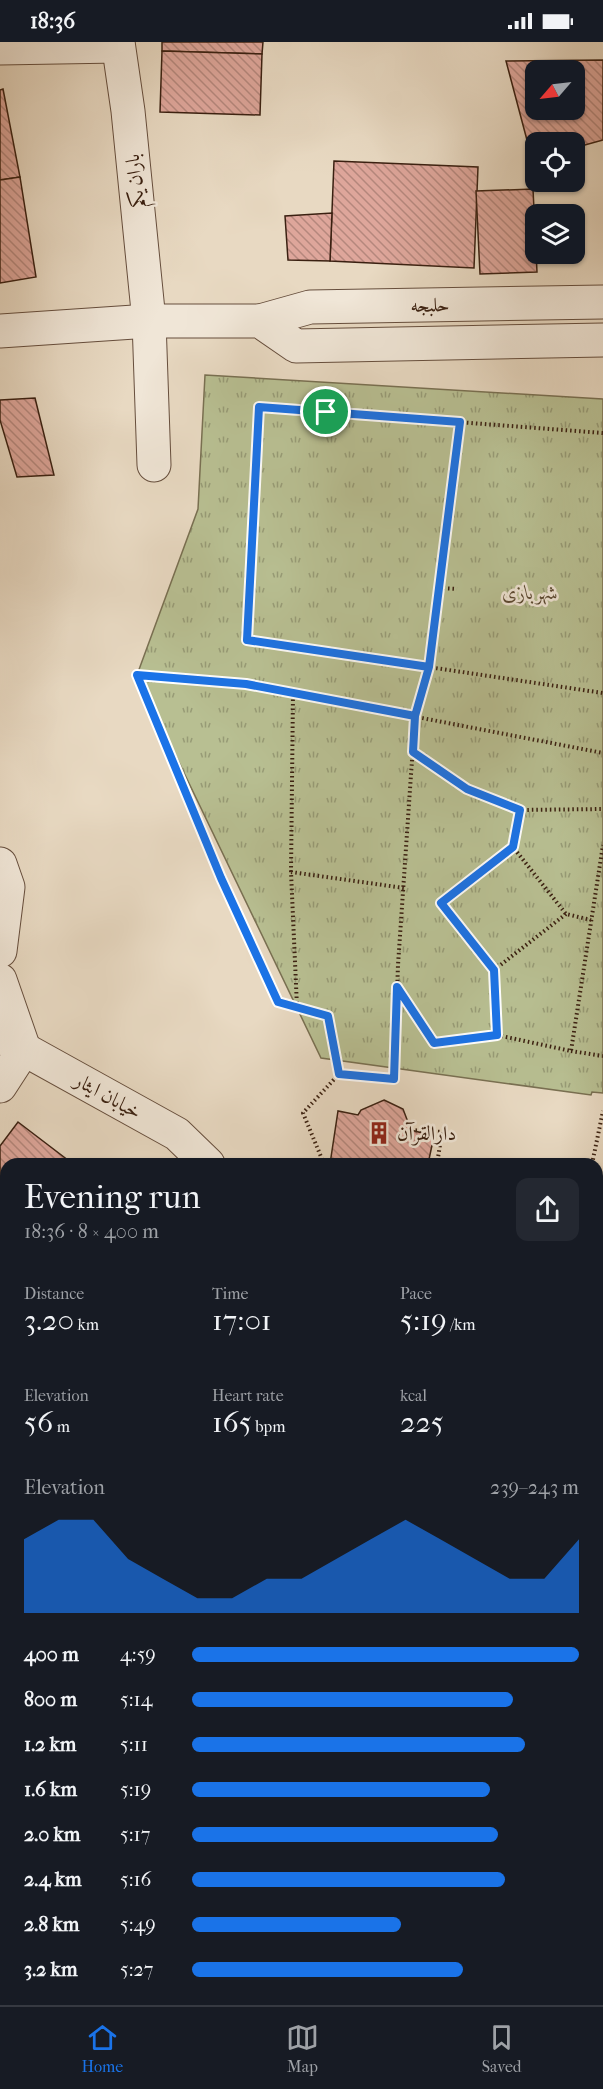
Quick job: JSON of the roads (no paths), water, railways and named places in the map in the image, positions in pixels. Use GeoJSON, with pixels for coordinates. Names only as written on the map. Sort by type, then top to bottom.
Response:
{"type":"FeatureCollection","features":[{"type":"Feature","properties":{"kind":"street"},"geometry":{"type":"LineString","coordinates":[[0,48],[118,44]]}},
{"type":"Feature","properties":{"kind":"street","name":"باران یکم"},"geometry":{"type":"LineString","coordinates":[[118,44],[128,111],[149,321],[154,465]]}},
{"type":"Feature","properties":{"kind":"street","name":"حلبجه"},"geometry":{"type":"LineString","coordinates":[[149,321],[260,321],[310,307],[603,302]]}},
{"type":"Feature","properties":{"kind":"street"},"geometry":{"type":"LineString","coordinates":[[0,331],[149,321]]}},
{"type":"Feature","properties":{"kind":"street"},"geometry":{"type":"LineString","coordinates":[[260,321],[296,346],[603,340]]}},
{"type":"Feature","properties":{"kind":"street"},"geometry":{"type":"LineString","coordinates":[[0,864],[8,887],[0,951]]}},
{"type":"Feature","properties":{"kind":"street"},"geometry":{"type":"LineString","coordinates":[[0,980],[12,1043],[0,1086]]}},
{"type":"Feature","properties":{"kind":"street","name":"خیابان ایثار"},"geometry":{"type":"LineString","coordinates":[[12,1043],[177,1134],[202,1158]]}},
{"type":"Feature","properties":{"kind":"place","name":"دارالقرآن"},"geometry":{"type":"Point","coordinates":[379,1133]}},
{"type":"Feature","properties":{"kind":"park label","name":"شهربازی"},"geometry":{"type":"Point","coordinates":[530,592]}}]}
